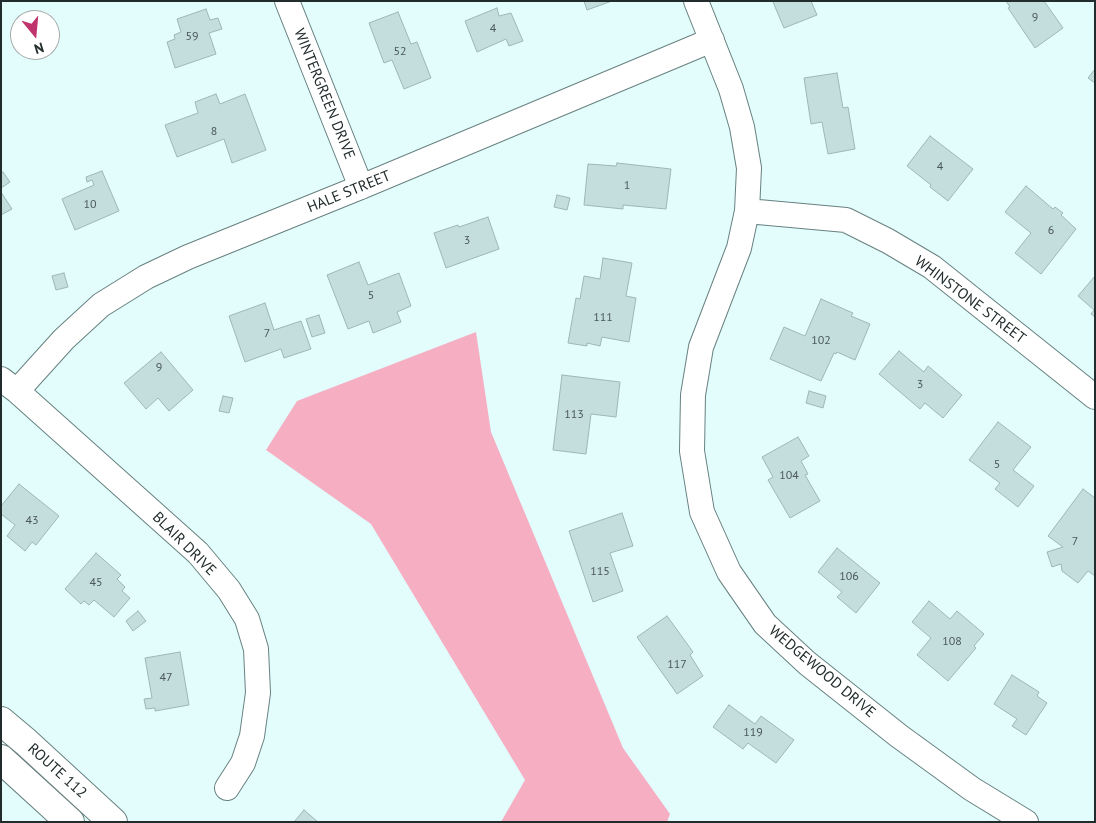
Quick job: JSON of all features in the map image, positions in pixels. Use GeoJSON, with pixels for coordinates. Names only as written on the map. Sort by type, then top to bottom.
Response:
{"type":"FeatureCollection","features":[{"type":"Feature","properties":{"kind":"main road","name":"ROUTE 112"},"geometry":{"type":"LineString","coordinates":[[1,721],[113,822]]}},
{"type":"Feature","properties":{"kind":"main road","name":"ROUTE 112"},"geometry":{"type":"LineString","coordinates":[[1,759],[70,822]]}},
{"type":"Feature","properties":{"kind":"street","name":"WINTERGREEN DRIVE"},"geometry":{"type":"LineString","coordinates":[[287,1],[361,187]]}},
{"type":"Feature","properties":{"kind":"street","name":"WEDGEWOOD DRIVE"},"geometry":{"type":"LineString","coordinates":[[696,1],[731,89],[742,127],[749,168],[746,211],[739,248],[701,347],[693,394],[692,451],[702,512],[729,572],[764,624],[807,663],[900,736],[972,789],[1026,822]]}},
{"type":"Feature","properties":{"kind":"street","name":"HALE STREET"},"geometry":{"type":"LineString","coordinates":[[9,385],[102,305],[146,277],[188,257],[361,187],[712,40]]}},
{"type":"Feature","properties":{"kind":"street","name":"WHINSTONE STREET"},"geometry":{"type":"LineString","coordinates":[[746,211],[846,220],[888,242],[932,267],[1095,396]]}},
{"type":"Feature","properties":{"kind":"street","name":"BLAIR DRIVE"},"geometry":{"type":"LineString","coordinates":[[9,385],[198,553],[229,590],[247,619],[256,649],[258,693],[252,736],[244,763],[227,788]]}},
{"type":"Feature","properties":{"kind":"shaded area"},"geometry":{"type":"Polygon","coordinates":[[[476,332],[491,432],[623,748],[670,814],[667,822],[501,822],[525,780],[371,524],[266,450],[297,401],[476,332]]]}},
{"type":"Feature","properties":{"kind":"building"},"geometry":{"type":"Polygon","coordinates":[[[584,1],[612,1],[587,10],[584,1]]]}},
{"type":"Feature","properties":{"kind":"building"},"geometry":{"type":"Polygon","coordinates":[[[774,1],[811,1],[817,15],[784,28],[774,1]]]}},
{"type":"Feature","properties":{"kind":"building"},"geometry":{"type":"Polygon","coordinates":[[[1006,1],[1044,1],[1063,28],[1035,48],[1008,8],[1010,7],[1006,1]]]}},
{"type":"Feature","properties":{"kind":"building"},"geometry":{"type":"Polygon","coordinates":[[[497,8],[499,16],[511,13],[523,41],[509,46],[506,39],[477,52],[465,21],[497,8]]]}},
{"type":"Feature","properties":{"kind":"building"},"geometry":{"type":"Polygon","coordinates":[[[206,9],[210,20],[218,18],[222,29],[209,33],[216,54],[175,68],[167,42],[175,39],[174,35],[181,32],[177,19],[206,9]]]}},
{"type":"Feature","properties":{"kind":"building"},"geometry":{"type":"Polygon","coordinates":[[[398,12],[411,44],[417,42],[431,78],[404,89],[392,60],[384,63],[369,23],[398,12]]]}},
{"type":"Feature","properties":{"kind":"building"},"geometry":{"type":"Polygon","coordinates":[[[1095,69],[1095,83],[1088,78],[1095,69]]]}},
{"type":"Feature","properties":{"kind":"building"},"geometry":{"type":"Polygon","coordinates":[[[837,73],[843,108],[848,107],[855,149],[828,154],[822,122],[811,124],[804,78],[837,73]]]}},
{"type":"Feature","properties":{"kind":"building"},"geometry":{"type":"Polygon","coordinates":[[[216,94],[220,104],[245,94],[266,150],[232,163],[224,139],[177,157],[165,125],[198,113],[195,102],[216,94]]]}},
{"type":"Feature","properties":{"kind":"building"},"geometry":{"type":"Polygon","coordinates":[[[930,136],[973,169],[948,201],[907,166],[930,136]]]}},
{"type":"Feature","properties":{"kind":"building"},"geometry":{"type":"Polygon","coordinates":[[[617,163],[671,169],[666,209],[623,205],[623,209],[584,205],[588,164],[616,166],[617,163]]]}},
{"type":"Feature","properties":{"kind":"building"},"geometry":{"type":"Polygon","coordinates":[[[102,171],[119,211],[75,230],[62,199],[94,185],[92,180],[87,182],[86,177],[102,171]]]}},
{"type":"Feature","properties":{"kind":"building"},"geometry":{"type":"Polygon","coordinates":[[[3,172],[10,182],[1,188],[1,173],[3,172]]]}},
{"type":"Feature","properties":{"kind":"building"},"geometry":{"type":"Polygon","coordinates":[[[1026,186],[1053,209],[1055,207],[1063,213],[1061,215],[1076,229],[1041,274],[1015,253],[1031,233],[1005,212],[1026,186]]]}},
{"type":"Feature","properties":{"kind":"building"},"geometry":{"type":"Polygon","coordinates":[[[1,192],[12,209],[1,215],[1,192]]]}},
{"type":"Feature","properties":{"kind":"building"},"geometry":{"type":"Polygon","coordinates":[[[557,195],[570,198],[567,210],[554,207],[557,195]]]}},
{"type":"Feature","properties":{"kind":"building"},"geometry":{"type":"Polygon","coordinates":[[[488,217],[499,249],[446,268],[434,233],[488,217]]]}},
{"type":"Feature","properties":{"kind":"building"},"geometry":{"type":"Polygon","coordinates":[[[603,258],[632,263],[626,296],[636,298],[629,342],[602,337],[600,346],[587,343],[587,346],[568,343],[576,298],[580,299],[584,276],[600,279],[603,258]]]}},
{"type":"Feature","properties":{"kind":"building"},"geometry":{"type":"Polygon","coordinates":[[[359,262],[368,285],[399,273],[411,306],[397,312],[401,322],[373,333],[369,321],[348,329],[327,275],[359,262]]]}},
{"type":"Feature","properties":{"kind":"building"},"geometry":{"type":"Polygon","coordinates":[[[64,273],[68,287],[56,290],[52,276],[64,273]]]}},
{"type":"Feature","properties":{"kind":"building"},"geometry":{"type":"Polygon","coordinates":[[[1095,276],[1095,317],[1091,314],[1094,310],[1078,296],[1095,276]]]}},
{"type":"Feature","properties":{"kind":"building"},"geometry":{"type":"Polygon","coordinates":[[[821,299],[853,313],[851,316],[870,324],[855,360],[837,352],[836,354],[834,353],[821,381],[770,359],[784,327],[805,336],[821,299]]]}},
{"type":"Feature","properties":{"kind":"building"},"geometry":{"type":"Polygon","coordinates":[[[265,303],[274,330],[301,321],[311,349],[284,358],[281,349],[245,362],[229,316],[265,303]]]}},
{"type":"Feature","properties":{"kind":"building"},"geometry":{"type":"Polygon","coordinates":[[[319,315],[325,333],[312,337],[306,319],[319,315]]]}},
{"type":"Feature","properties":{"kind":"building"},"geometry":{"type":"Polygon","coordinates":[[[899,351],[924,372],[928,366],[962,395],[943,418],[925,403],[920,409],[879,374],[899,351]]]}},
{"type":"Feature","properties":{"kind":"building"},"geometry":{"type":"Polygon","coordinates":[[[161,352],[193,390],[169,411],[158,398],[146,409],[124,383],[161,352]]]}},
{"type":"Feature","properties":{"kind":"building"},"geometry":{"type":"Polygon","coordinates":[[[562,375],[620,382],[616,417],[591,414],[586,454],[553,450],[562,375]]]}},
{"type":"Feature","properties":{"kind":"building"},"geometry":{"type":"Polygon","coordinates":[[[809,391],[826,396],[823,408],[806,403],[809,391]]]}},
{"type":"Feature","properties":{"kind":"building"},"geometry":{"type":"Polygon","coordinates":[[[223,396],[233,398],[229,413],[219,411],[223,396]]]}},
{"type":"Feature","properties":{"kind":"building"},"geometry":{"type":"Polygon","coordinates":[[[998,422],[1031,447],[1013,470],[1034,486],[1018,507],[995,489],[1000,483],[969,460],[998,422]]]}},
{"type":"Feature","properties":{"kind":"building"},"geometry":{"type":"Polygon","coordinates":[[[798,437],[809,456],[801,461],[808,474],[805,475],[820,501],[790,518],[768,480],[773,477],[762,457],[798,437]]]}},
{"type":"Feature","properties":{"kind":"building"},"geometry":{"type":"Polygon","coordinates":[[[19,484],[59,516],[36,545],[32,542],[25,551],[7,536],[15,525],[1,514],[1,506],[19,484]]]}},
{"type":"Feature","properties":{"kind":"building"},"geometry":{"type":"Polygon","coordinates":[[[1083,489],[1095,498],[1095,576],[1088,571],[1078,583],[1062,571],[1061,564],[1052,567],[1047,552],[1063,547],[1048,536],[1083,489]]]}},
{"type":"Feature","properties":{"kind":"building"},"geometry":{"type":"Polygon","coordinates":[[[622,513],[633,546],[610,553],[623,591],[593,602],[569,531],[622,513]]]}},
{"type":"Feature","properties":{"kind":"building"},"geometry":{"type":"Polygon","coordinates":[[[837,548],[880,583],[856,613],[837,597],[842,592],[818,572],[837,548]]]}},
{"type":"Feature","properties":{"kind":"building"},"geometry":{"type":"Polygon","coordinates":[[[96,553],[121,575],[117,579],[125,587],[122,591],[130,598],[114,617],[94,600],[89,605],[84,601],[81,604],[65,589],[96,553]]]}},
{"type":"Feature","properties":{"kind":"building"},"geometry":{"type":"Polygon","coordinates":[[[929,601],[950,619],[957,611],[984,634],[974,646],[976,648],[948,681],[917,655],[931,638],[912,622],[929,601]]]}},
{"type":"Feature","properties":{"kind":"building"},"geometry":{"type":"Polygon","coordinates":[[[138,611],[146,621],[133,631],[126,621],[138,611]]]}},
{"type":"Feature","properties":{"kind":"building"},"geometry":{"type":"Polygon","coordinates":[[[667,616],[693,652],[690,655],[703,676],[677,694],[637,637],[667,616]]]}},
{"type":"Feature","properties":{"kind":"building"},"geometry":{"type":"Polygon","coordinates":[[[180,652],[189,705],[155,711],[155,708],[146,709],[144,699],[152,698],[145,658],[180,652]]]}},
{"type":"Feature","properties":{"kind":"building"},"geometry":{"type":"Polygon","coordinates":[[[1012,675],[1039,692],[1037,696],[1047,703],[1026,735],[1012,726],[1017,719],[994,704],[1012,675]]]}},
{"type":"Feature","properties":{"kind":"building"},"geometry":{"type":"Polygon","coordinates":[[[729,705],[755,724],[761,716],[794,740],[776,763],[748,743],[743,749],[713,727],[729,705]]]}},
{"type":"Feature","properties":{"kind":"building"},"geometry":{"type":"Polygon","coordinates":[[[304,810],[318,822],[294,822],[304,810]]]}}]}
